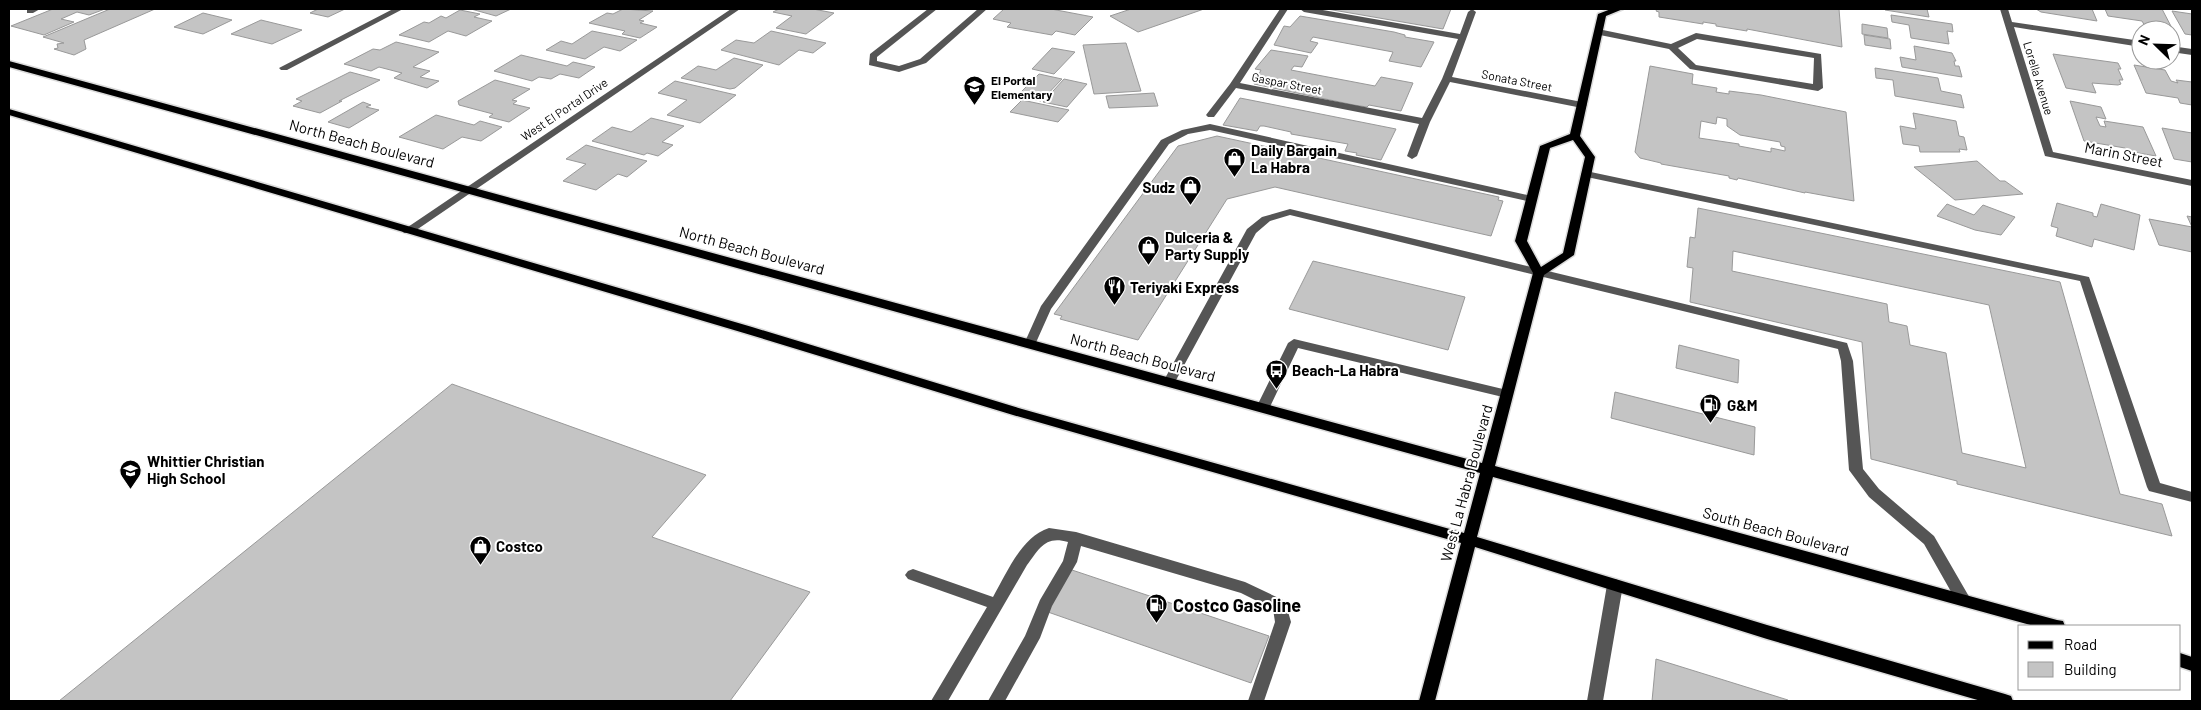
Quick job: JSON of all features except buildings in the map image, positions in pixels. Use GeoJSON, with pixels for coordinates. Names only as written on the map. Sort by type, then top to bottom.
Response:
{"type":"FeatureCollection","features":[{"type":"Feature","properties":{"kind":"main road"},"geometry":{"type":"LineString","coordinates":[[1575,136],[1545,146],[1521,241],[1539,273],[1568,255],[1590,157],[1575,136],[1598,32],[1599,11],[1619,9]]}},
{"type":"Feature","properties":{"kind":"main road","name":"North Beach Boulevard"},"geometry":{"type":"LineString","coordinates":[[9,64],[1487,470]]}},
{"type":"Feature","properties":{"kind":"main road"},"geometry":{"type":"LineString","coordinates":[[9,112],[1094,434],[1348,508],[1469,540],[1767,632],[2005,701]]}},
{"type":"Feature","properties":{"kind":"main road","name":"West La Habra Boulevard"},"geometry":{"type":"LineString","coordinates":[[1427,701],[1539,273]]}},
{"type":"Feature","properties":{"kind":"main road","name":"South Beach Boulevard"},"geometry":{"type":"LineString","coordinates":[[1487,470],[2053,625]]}},
{"type":"Feature","properties":{"kind":"street"},"geometry":{"type":"LineString","coordinates":[[284,68],[400,9]]}},
{"type":"Feature","properties":{"kind":"street","name":"West El Portal Drive"},"geometry":{"type":"LineString","coordinates":[[408,231],[736,9]]}},
{"type":"Feature","properties":{"kind":"street"},"geometry":{"type":"LineString","coordinates":[[933,9],[874,56],[872,63],[899,69],[922,61],[983,9]]}},
{"type":"Feature","properties":{"kind":"street","name":"Gaspar Street"},"geometry":{"type":"LineString","coordinates":[[1284,9],[1234,85],[1425,122]]}},
{"type":"Feature","properties":{"kind":"street"},"geometry":{"type":"LineString","coordinates":[[1304,9],[1463,37]]}},
{"type":"Feature","properties":{"kind":"street","name":"Lorella Avenue"},"geometry":{"type":"LineString","coordinates":[[2004,9],[2049,154]]}},
{"type":"Feature","properties":{"kind":"street"},"geometry":{"type":"LineString","coordinates":[[1412,156],[1425,122],[1447,79],[1472,12]]}},
{"type":"Feature","properties":{"kind":"street"},"geometry":{"type":"LineString","coordinates":[[2010,24],[2131,42]]}},
{"type":"Feature","properties":{"kind":"street"},"geometry":{"type":"LineString","coordinates":[[1598,32],[1672,47],[1693,67],[1818,88],[1818,56],[1696,36],[1672,47]]}},
{"type":"Feature","properties":{"kind":"street","name":"Sonata Street"},"geometry":{"type":"LineString","coordinates":[[1447,79],[1582,105]]}},
{"type":"Feature","properties":{"kind":"street"},"geometry":{"type":"LineString","coordinates":[[1212,115],[1234,85]]}},
{"type":"Feature","properties":{"kind":"street"},"geometry":{"type":"LineString","coordinates":[[1030,344],[1045,309],[1165,142],[1185,132],[1210,127],[1532,199]]}},
{"type":"Feature","properties":{"kind":"street","name":"Marin Street"},"geometry":{"type":"LineString","coordinates":[[2049,154],[2192,182]]}},
{"type":"Feature","properties":{"kind":"street"},"geometry":{"type":"LineString","coordinates":[[1586,174],[2085,279],[2154,487],[2192,497]]}},
{"type":"Feature","properties":{"kind":"street"},"geometry":{"type":"LineString","coordinates":[[1169,382],[1250,230],[1266,219],[1290,212],[1843,346],[1847,360],[1856,470],[1874,493],[1929,540],[1963,600]]}},
{"type":"Feature","properties":{"kind":"street"},"geometry":{"type":"LineString","coordinates":[[1263,408],[1294,343],[1507,394]]}},
{"type":"Feature","properties":{"kind":"street"},"geometry":{"type":"LineString","coordinates":[[939,701],[1022,561],[1036,542],[1049,534],[1076,538],[1244,588],[1280,605],[1283,622],[1256,701]]}},
{"type":"Feature","properties":{"kind":"street"},"geometry":{"type":"LineString","coordinates":[[996,701],[1032,638],[1044,604],[1070,562],[1076,538]]}},
{"type":"Feature","properties":{"kind":"street"},"geometry":{"type":"LineString","coordinates":[[913,575],[996,604]]}},
{"type":"Feature","properties":{"kind":"street"},"geometry":{"type":"LineString","coordinates":[[1595,701],[1615,585]]}},
{"type":"Feature","properties":{"kind":"place","name":"El Portal Elementary"},"geometry":{"type":"Point","coordinates":[975,106]}},
{"type":"Feature","properties":{"kind":"place","name":"Daily Bargain La Habra"},"geometry":{"type":"Point","coordinates":[1235,178]}},
{"type":"Feature","properties":{"kind":"place","name":"Sudz"},"geometry":{"type":"Point","coordinates":[1191,206]}},
{"type":"Feature","properties":{"kind":"place","name":"Dulceria & Party Supply"},"geometry":{"type":"Point","coordinates":[1149,265]}},
{"type":"Feature","properties":{"kind":"place","name":"Teriyaki Express"},"geometry":{"type":"Point","coordinates":[1114,306]}},
{"type":"Feature","properties":{"kind":"place","name":"Beach-La Habra"},"geometry":{"type":"Point","coordinates":[1276,389]}},
{"type":"Feature","properties":{"kind":"place","name":"G&M"},"geometry":{"type":"Point","coordinates":[1711,424]}},
{"type":"Feature","properties":{"kind":"place","name":"Whittier Christian High School"},"geometry":{"type":"Point","coordinates":[131,489]}},
{"type":"Feature","properties":{"kind":"place","name":"Costco"},"geometry":{"type":"Point","coordinates":[480,565]}},
{"type":"Feature","properties":{"kind":"place","name":"Costco Gasoline"},"geometry":{"type":"Point","coordinates":[1157,624]}}]}
